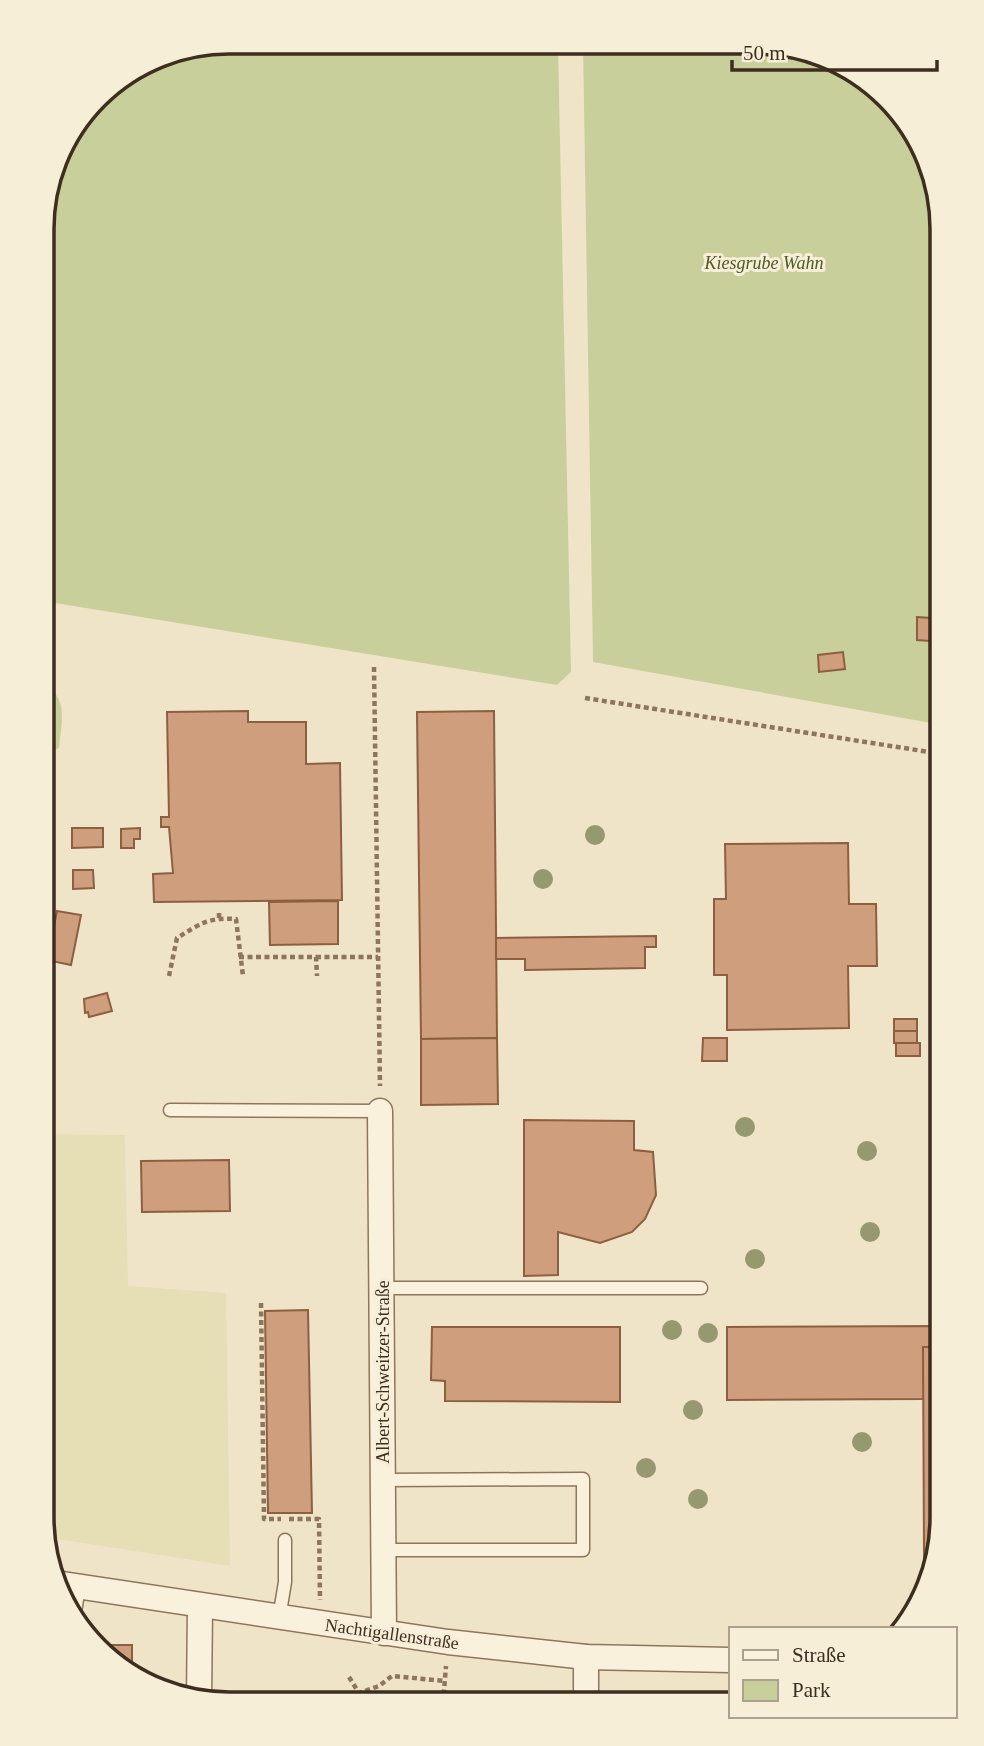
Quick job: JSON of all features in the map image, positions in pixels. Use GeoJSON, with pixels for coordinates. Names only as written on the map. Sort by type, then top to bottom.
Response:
{"type":"FeatureCollection","features":[{"type":"Feature","properties":{"kind":"street","name":"Albert-Schweitzer-Straße"},"geometry":{"type":"LineString","coordinates":[[380,1111],[384,1633]]}},
{"type":"Feature","properties":{"kind":"street","name":"Nachtigallenstraße"},"geometry":{"type":"LineString","coordinates":[[69,1585],[448,1642],[586,1657],[729,1660]]}},
{"type":"Feature","properties":{"kind":"street"},"geometry":{"type":"LineString","coordinates":[[199,1689],[200,1606]]}},
{"type":"Feature","properties":{"kind":"street"},"geometry":{"type":"LineString","coordinates":[[586,1657],[586,1692]]}},
{"type":"Feature","properties":{"kind":"lane"},"geometry":{"type":"LineString","coordinates":[[170,1110],[380,1111]]}},
{"type":"Feature","properties":{"kind":"lane"},"geometry":{"type":"LineString","coordinates":[[383,1288],[701,1288]]}},
{"type":"Feature","properties":{"kind":"lane"},"geometry":{"type":"LineString","coordinates":[[384,1480],[583,1479],[583,1550],[384,1550]]}},
{"type":"Feature","properties":{"kind":"lane"},"geometry":{"type":"LineString","coordinates":[[279,1618],[285,1582],[285,1540]]}},
{"type":"Feature","properties":{"kind":"path"},"geometry":{"type":"LineString","coordinates":[[374,667],[380,1111]]}},
{"type":"Feature","properties":{"kind":"path"},"geometry":{"type":"LineString","coordinates":[[585,698],[930,752]]}},
{"type":"Feature","properties":{"kind":"path"},"geometry":{"type":"LineString","coordinates":[[219,909],[219,918]]}},
{"type":"Feature","properties":{"kind":"path"},"geometry":{"type":"LineString","coordinates":[[169,976],[177,938],[212,918],[236,919],[243,976]]}},
{"type":"Feature","properties":{"kind":"path"},"geometry":{"type":"LineString","coordinates":[[239,957],[378,957]]}},
{"type":"Feature","properties":{"kind":"path"},"geometry":{"type":"LineString","coordinates":[[316,957],[317,976]]}},
{"type":"Feature","properties":{"kind":"path"},"geometry":{"type":"LineString","coordinates":[[261,1303],[264,1519],[319,1519],[320,1601]]}},
{"type":"Feature","properties":{"kind":"path"},"geometry":{"type":"LineString","coordinates":[[444,1692],[448,1642]]}},
{"type":"Feature","properties":{"kind":"path"},"geometry":{"type":"LineString","coordinates":[[362,1692],[379,1686],[392,1676],[445,1681]]}},
{"type":"Feature","properties":{"kind":"path"},"geometry":{"type":"LineString","coordinates":[[349,1677],[358,1692]]}},
{"type":"Feature","properties":{"kind":"shaded area"},"geometry":{"type":"Polygon","coordinates":[[[54,1134],[125,1135],[128,1286],[226,1293],[230,1566],[56,1539],[54,1517],[54,1134]]]}},
{"type":"Feature","properties":{"kind":"green space"},"geometry":{"type":"Polygon","coordinates":[[[229,54],[558,54],[571,672],[557,685],[54,603],[56,206],[68,162],[84,132],[114,98],[132,84],[173,64],[229,54]]]}},
{"type":"Feature","properties":{"kind":"green space","name":"Kiesgrube Wahn"},"geometry":{"type":"Polygon","coordinates":[[[583,54],[755,54],[789,58],[832,72],[870,98],[900,132],[920,173],[928,206],[930,723],[593,662],[583,54]]]}},
{"type":"Feature","properties":{"kind":"green space"},"geometry":{"type":"Polygon","coordinates":[[[54,692],[62,712],[59,748],[54,751],[54,692]]]}},
{"type":"Feature","properties":{"kind":"building"},"geometry":{"type":"Polygon","coordinates":[[[917,617],[930,618],[930,641],[917,640],[917,617]]]}},
{"type":"Feature","properties":{"kind":"building"},"geometry":{"type":"Polygon","coordinates":[[[843,652],[845,669],[819,672],[818,655],[843,652]]]}},
{"type":"Feature","properties":{"kind":"building"},"geometry":{"type":"Polygon","coordinates":[[[248,711],[248,722],[306,722],[306,764],[340,763],[342,900],[154,902],[153,874],[173,873],[169,827],[161,827],[161,817],[169,817],[167,712],[248,711]]]}},
{"type":"Feature","properties":{"kind":"building"},"geometry":{"type":"Polygon","coordinates":[[[494,711],[497,1038],[421,1039],[417,712],[494,711]]]}},
{"type":"Feature","properties":{"kind":"building"},"geometry":{"type":"Polygon","coordinates":[[[72,828],[103,828],[103,847],[72,848],[72,828]]]}},
{"type":"Feature","properties":{"kind":"building"},"geometry":{"type":"Polygon","coordinates":[[[140,828],[140,839],[134,839],[134,848],[121,848],[121,829],[140,828]]]}},
{"type":"Feature","properties":{"kind":"building"},"geometry":{"type":"Polygon","coordinates":[[[848,843],[849,904],[876,904],[877,966],[848,966],[849,1028],[727,1030],[727,975],[714,975],[714,899],[726,899],[725,844],[848,843]]]}},
{"type":"Feature","properties":{"kind":"building"},"geometry":{"type":"Polygon","coordinates":[[[73,870],[93,870],[94,888],[73,889],[73,870]]]}},
{"type":"Feature","properties":{"kind":"building"},"geometry":{"type":"Polygon","coordinates":[[[338,901],[338,944],[270,945],[269,902],[338,901]]]}},
{"type":"Feature","properties":{"kind":"building"},"geometry":{"type":"Polygon","coordinates":[[[57,911],[81,915],[71,965],[54,961],[54,926],[57,911]]]}},
{"type":"Feature","properties":{"kind":"building"},"geometry":{"type":"Polygon","coordinates":[[[656,936],[656,947],[645,947],[645,968],[525,970],[525,959],[496,959],[496,938],[656,936]]]}},
{"type":"Feature","properties":{"kind":"building"},"geometry":{"type":"Polygon","coordinates":[[[107,993],[112,1011],[89,1017],[88,1012],[85,1013],[84,999],[107,993]]]}},
{"type":"Feature","properties":{"kind":"building"},"geometry":{"type":"Polygon","coordinates":[[[894,1019],[917,1019],[917,1031],[894,1031],[894,1019]]]}},
{"type":"Feature","properties":{"kind":"building"},"geometry":{"type":"Polygon","coordinates":[[[894,1031],[917,1031],[917,1044],[894,1043],[894,1031]]]}},
{"type":"Feature","properties":{"kind":"building"},"geometry":{"type":"Polygon","coordinates":[[[497,1038],[498,1104],[421,1105],[421,1039],[497,1038]]]}},
{"type":"Feature","properties":{"kind":"building"},"geometry":{"type":"Polygon","coordinates":[[[703,1038],[727,1038],[727,1061],[702,1061],[703,1038]]]}},
{"type":"Feature","properties":{"kind":"building"},"geometry":{"type":"Polygon","coordinates":[[[896,1043],[920,1043],[920,1056],[896,1056],[896,1043]]]}},
{"type":"Feature","properties":{"kind":"building"},"geometry":{"type":"Polygon","coordinates":[[[524,1120],[634,1121],[634,1150],[653,1152],[656,1195],[645,1219],[632,1232],[600,1243],[558,1232],[558,1275],[524,1276],[524,1120]]]}},
{"type":"Feature","properties":{"kind":"building"},"geometry":{"type":"Polygon","coordinates":[[[229,1160],[230,1211],[142,1212],[141,1161],[229,1160]]]}},
{"type":"Feature","properties":{"kind":"building"},"geometry":{"type":"Polygon","coordinates":[[[308,1310],[312,1513],[268,1513],[265,1311],[308,1310]]]}},
{"type":"Feature","properties":{"kind":"building"},"geometry":{"type":"Polygon","coordinates":[[[929,1326],[929,1347],[923,1347],[924,1399],[727,1400],[727,1327],[929,1326]]]}},
{"type":"Feature","properties":{"kind":"building"},"geometry":{"type":"Polygon","coordinates":[[[432,1327],[620,1327],[620,1402],[445,1401],[445,1381],[431,1380],[432,1327]]]}},
{"type":"Feature","properties":{"kind":"building"},"geometry":{"type":"Polygon","coordinates":[[[923,1347],[929,1347],[929,1528],[924,1550],[923,1347]]]}},
{"type":"Feature","properties":{"kind":"building"},"geometry":{"type":"Polygon","coordinates":[[[111,1645],[132,1645],[132,1662],[111,1645]]]}}]}
